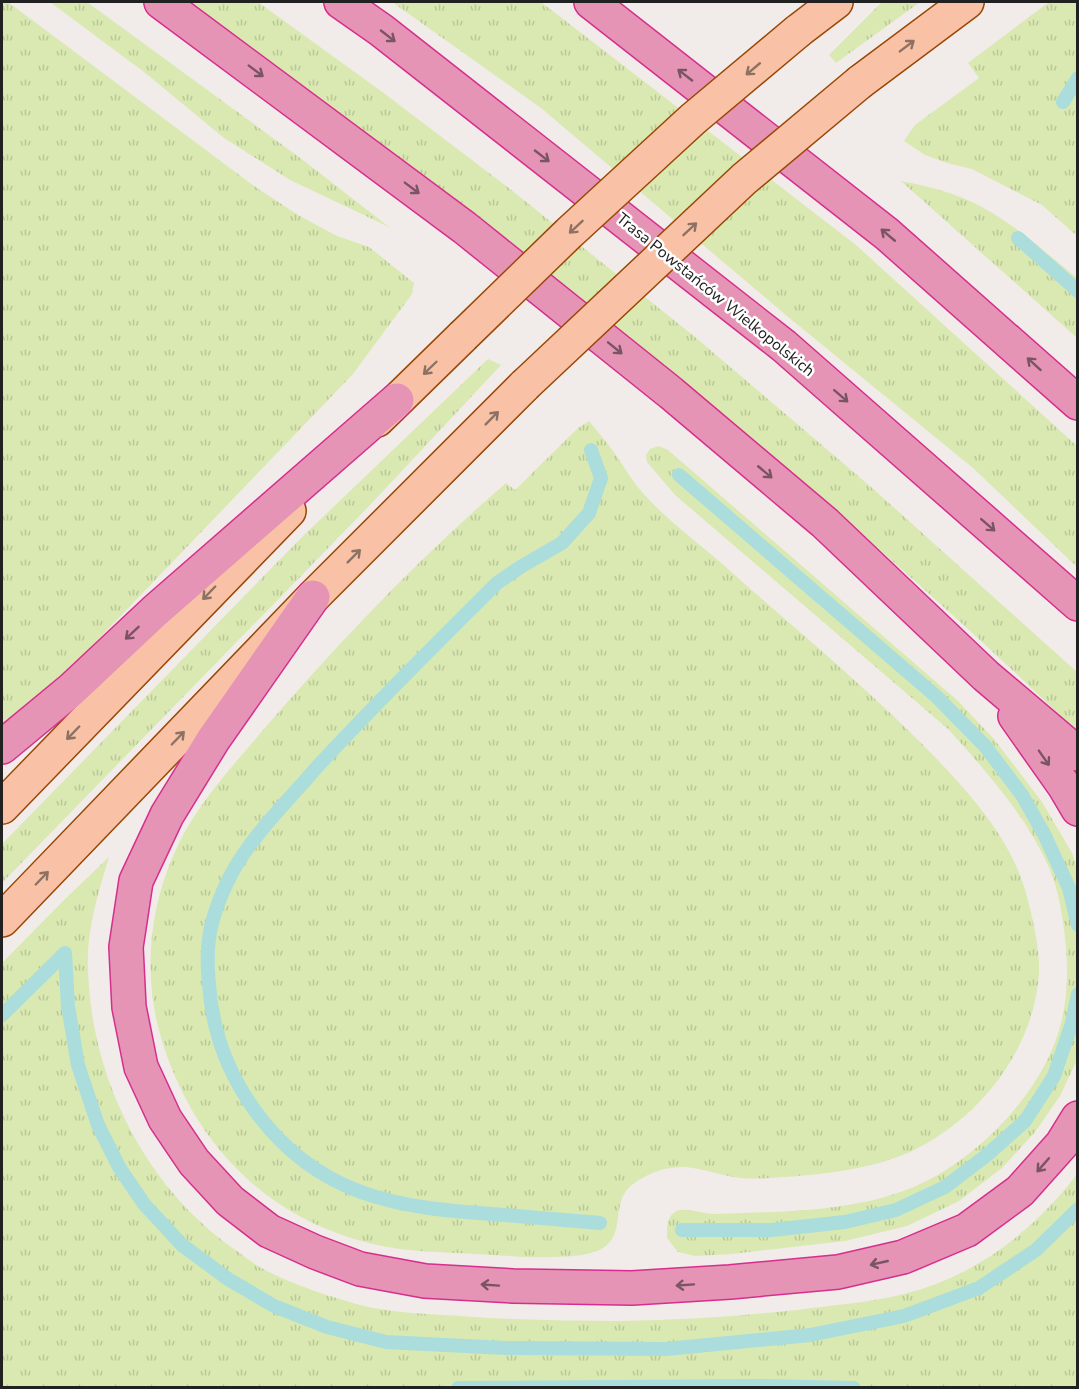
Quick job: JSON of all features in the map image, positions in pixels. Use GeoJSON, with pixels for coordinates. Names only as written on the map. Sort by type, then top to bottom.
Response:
{"type":"FeatureCollection","features":[{"type":"Feature","properties":{"kind":"highway"},"geometry":{"type":"LineString","coordinates":[[161,2],[465,228],[671,393],[825,523],[986,676],[1077,754]]}},
{"type":"Feature","properties":{"kind":"highway","name":"Trasa Powstańców Wielkopolskich"},"geometry":{"type":"LineString","coordinates":[[341,2],[400,45],[784,346],[1077,604]]}},
{"type":"Feature","properties":{"kind":"highway"},"geometry":{"type":"LineString","coordinates":[[591,2],[887,234],[1077,403]]}},
{"type":"Feature","properties":{"kind":"highway"},"geometry":{"type":"LineString","coordinates":[[2,747],[72,689],[155,611],[397,400]]}},
{"type":"Feature","properties":{"kind":"highway"},"geometry":{"type":"LineString","coordinates":[[313,597],[213,740],[167,815],[136,881],[126,947],[129,1007],[141,1067],[165,1119],[194,1162],[223,1193],[269,1231],[360,1269],[425,1281],[513,1286],[632,1288],[838,1272],[903,1257],[967,1230],[1020,1191],[1062,1144],[1077,1118]]}},
{"type":"Feature","properties":{"kind":"highway"},"geometry":{"type":"LineString","coordinates":[[986,676],[1065,787],[1077,809]]}},
{"type":"Feature","properties":{"kind":"main road"},"geometry":{"type":"LineString","coordinates":[[2,807],[397,400],[569,233],[693,118],[836,2]]}},
{"type":"Feature","properties":{"kind":"main road"},"geometry":{"type":"LineString","coordinates":[[2,920],[313,597],[525,385],[744,179],[860,82],[967,2]]}},
{"type":"Feature","properties":{"kind":"green space"},"geometry":{"type":"Polygon","coordinates":[[[2,2],[8,2],[254,186],[298,215],[337,236],[369,247],[414,283],[412,294],[353,374],[61,678],[2,724],[2,2]]]}},
{"type":"Feature","properties":{"kind":"green space"},"geometry":{"type":"Polygon","coordinates":[[[50,2],[87,2],[303,160],[389,227],[290,180],[224,138],[144,72],[50,2]]]}},
{"type":"Feature","properties":{"kind":"green space"},"geometry":{"type":"Polygon","coordinates":[[[188,2],[258,2],[385,94],[510,189],[695,337],[871,487],[1077,672],[1077,732],[912,578],[682,383],[408,166],[188,2]]]}},
{"type":"Feature","properties":{"kind":"green space"},"geometry":{"type":"Polygon","coordinates":[[[392,2],[541,2],[856,245],[1077,446],[1077,567],[973,468],[793,321],[541,108],[392,2]]]}},
{"type":"Feature","properties":{"kind":"green space"},"geometry":{"type":"Polygon","coordinates":[[[882,2],[920,2],[836,63],[829,55],[882,2]]]}},
{"type":"Feature","properties":{"kind":"green space"},"geometry":{"type":"Polygon","coordinates":[[[1049,2],[1077,2],[1077,236],[1042,205],[972,169],[925,155],[904,141],[915,125],[979,78],[968,63],[1049,2]]]}},
{"type":"Feature","properties":{"kind":"green space"},"geometry":{"type":"Polygon","coordinates":[[[901,181],[961,197],[980,206],[1018,231],[1077,278],[1077,338],[901,181]]]}},
{"type":"Feature","properties":{"kind":"green space"},"geometry":{"type":"Polygon","coordinates":[[[488,359],[501,365],[370,505],[2,883],[2,844],[302,537],[488,359]]]}},
{"type":"Feature","properties":{"kind":"green space"},"geometry":{"type":"Polygon","coordinates":[[[589,421],[651,502],[903,725],[943,766],[987,818],[1011,856],[1029,906],[1036,935],[1039,964],[1035,1001],[1014,1055],[980,1102],[935,1138],[895,1158],[849,1170],[753,1179],[726,1176],[687,1167],[660,1170],[640,1179],[626,1191],[622,1198],[614,1236],[603,1248],[585,1254],[564,1257],[524,1257],[398,1249],[373,1244],[335,1232],[300,1216],[268,1196],[240,1172],[215,1144],[194,1113],[176,1078],[162,1041],[152,995],[151,947],[158,899],[182,837],[203,804],[239,758],[321,664],[442,541],[506,483],[515,490],[578,428],[589,421]]]}},
{"type":"Feature","properties":{"kind":"green space"},"geometry":{"type":"Polygon","coordinates":[[[659,446],[668,450],[958,701],[994,739],[1042,802],[1072,853],[1077,867],[1077,1060],[1060,1096],[1035,1132],[1002,1168],[959,1201],[907,1226],[845,1241],[695,1256],[678,1252],[667,1238],[669,1219],[677,1211],[691,1210],[713,1214],[800,1210],[856,1204],[909,1189],[934,1177],[975,1149],[1012,1112],[1029,1091],[1043,1069],[1061,1023],[1067,988],[1066,953],[1064,929],[1053,879],[1027,826],[989,776],[948,729],[675,495],[647,462],[646,455],[650,449],[659,446]]]}},
{"type":"Feature","properties":{"kind":"green space"},"geometry":{"type":"Polygon","coordinates":[[[109,857],[91,927],[88,969],[92,1010],[100,1051],[112,1090],[151,1164],[176,1196],[205,1226],[261,1268],[299,1285],[360,1305],[422,1314],[622,1321],[797,1310],[891,1297],[955,1276],[978,1264],[1022,1233],[1060,1195],[1077,1174],[1077,1387],[2,1387],[2,963],[109,857]]]}},
{"type":"Feature","properties":{"kind":"waterway"},"geometry":{"type":"LineString","coordinates":[[1063,102],[1078,78]]}},
{"type":"Feature","properties":{"kind":"waterway"},"geometry":{"type":"LineString","coordinates":[[1018,238],[1078,291]]}},
{"type":"Feature","properties":{"kind":"waterway"},"geometry":{"type":"LineString","coordinates":[[591,450],[601,478],[589,513],[562,543],[497,583],[361,720],[266,825],[232,872],[223,892],[210,930],[208,961],[214,1018],[223,1050],[237,1081],[255,1110],[276,1136],[301,1159],[330,1178],[361,1192],[409,1205],[442,1210],[600,1223]]}},
{"type":"Feature","properties":{"kind":"waterway"},"geometry":{"type":"LineString","coordinates":[[679,475],[937,697],[985,746],[1022,795],[1044,834],[1069,888],[1078,925]]}},
{"type":"Feature","properties":{"kind":"waterway"},"geometry":{"type":"LineString","coordinates":[[2,1015],[65,953],[68,1006],[78,1065],[98,1125],[119,1167],[144,1204],[182,1245],[228,1279],[274,1306],[327,1327],[386,1342],[506,1348],[666,1349],[810,1335],[904,1316],[979,1288],[1036,1250],[1078,1209]]}},
{"type":"Feature","properties":{"kind":"waterway"},"geometry":{"type":"LineString","coordinates":[[682,1230],[772,1230],[845,1222],[896,1210],[945,1187],[987,1155],[1025,1121],[1054,1076],[1072,1023],[1078,994]]}},
{"type":"Feature","properties":{"kind":"waterway"},"geometry":{"type":"LineString","coordinates":[[458,1388],[763,1386],[854,1388]]}}]}
